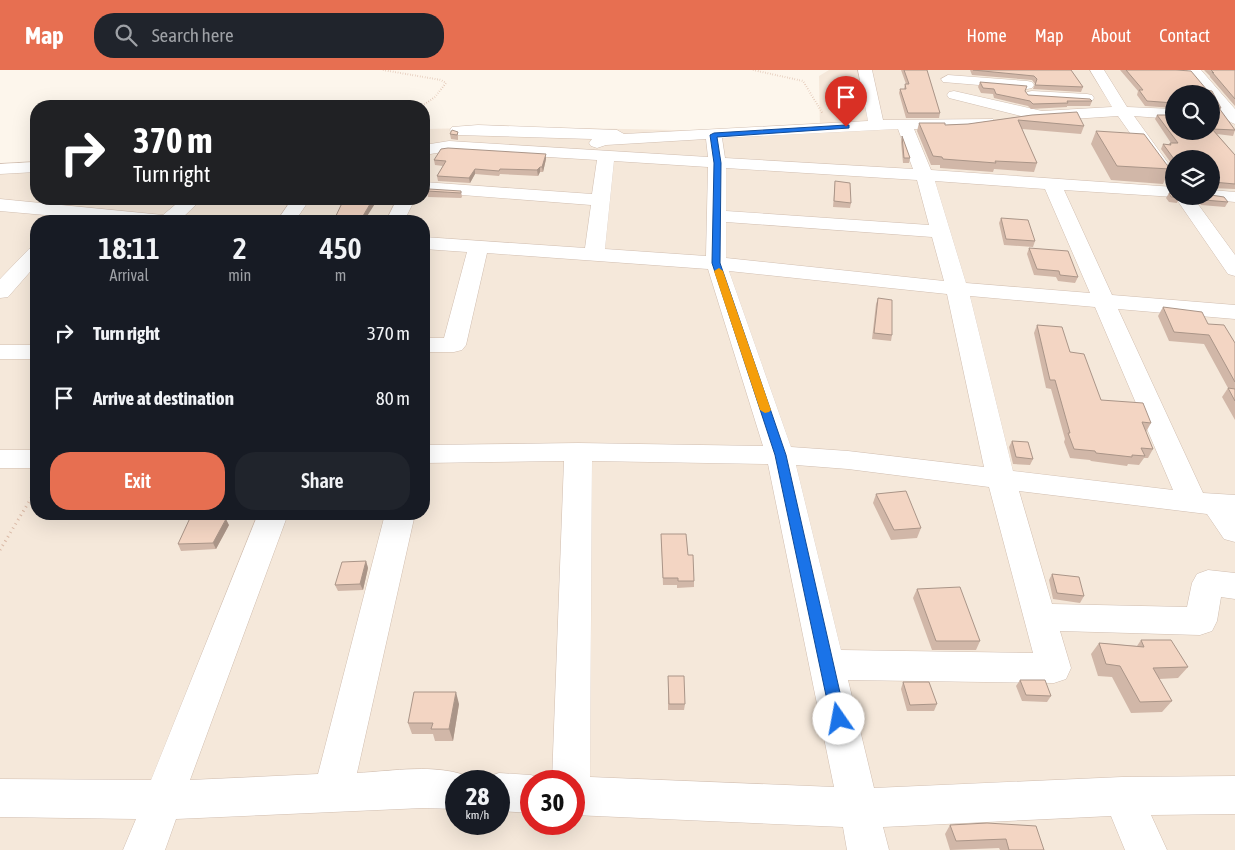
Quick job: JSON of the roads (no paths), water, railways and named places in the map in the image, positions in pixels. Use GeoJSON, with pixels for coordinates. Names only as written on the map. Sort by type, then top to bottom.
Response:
{"type":"FeatureCollection","features":[{"type":"Feature","properties":{"kind":"street"},"geometry":{"type":"LineString","coordinates":[[865,70],[876,125]]}},
{"type":"Feature","properties":{"kind":"street"},"geometry":{"type":"LineString","coordinates":[[1020,70],[1038,107],[1047,116]]}},
{"type":"Feature","properties":{"kind":"street"},"geometry":{"type":"LineString","coordinates":[[1097,70],[1119,106],[1165,170]]}},
{"type":"Feature","properties":{"kind":"street"},"geometry":{"type":"LineString","coordinates":[[1194,70],[1235,118]]}},
{"type":"Feature","properties":{"kind":"street"},"geometry":{"type":"LineString","coordinates":[[947,75],[1165,113]]}},
{"type":"Feature","properties":{"kind":"street"},"geometry":{"type":"LineString","coordinates":[[947,75],[964,125]]}},
{"type":"Feature","properties":{"kind":"street"},"geometry":{"type":"LineString","coordinates":[[954,94],[1047,116]]}},
{"type":"Feature","properties":{"kind":"street"},"geometry":{"type":"LineString","coordinates":[[572,154],[603,140],[876,125],[964,125],[1119,106]]}},
{"type":"Feature","properties":{"kind":"street"},"geometry":{"type":"LineString","coordinates":[[1220,117],[1235,118]]}},
{"type":"Feature","properties":{"kind":"street"},"geometry":{"type":"LineString","coordinates":[[827,665],[1054,668],[1001,479],[957,289],[924,175],[904,124]]}},
{"type":"Feature","properties":{"kind":"street"},"geometry":{"type":"LineString","coordinates":[[440,130],[504,130],[579,135],[662,137]]}},
{"type":"Feature","properties":{"kind":"street"},"geometry":{"type":"LineString","coordinates":[[714,135],[718,163],[716,263],[780,455],[868,850]]}},
{"type":"Feature","properties":{"kind":"street"},"geometry":{"type":"LineString","coordinates":[[430,153],[449,146],[1165,191]]}},
{"type":"Feature","properties":{"kind":"street"},"geometry":{"type":"LineString","coordinates":[[594,254],[606,156]]}},
{"type":"Feature","properties":{"kind":"street"},"geometry":{"type":"LineString","coordinates":[[3,177],[30,167]]}},
{"type":"Feature","properties":{"kind":"street"},"geometry":{"type":"LineString","coordinates":[[1052,184],[1103,300],[1215,504],[1235,531]]}},
{"type":"Feature","properties":{"kind":"street"},"geometry":{"type":"LineString","coordinates":[[430,187],[601,200]]}},
{"type":"Feature","properties":{"kind":"street"},"geometry":{"type":"LineString","coordinates":[[1220,196],[1235,197]]}},
{"type":"Feature","properties":{"kind":"street"},"geometry":{"type":"LineString","coordinates":[[0,205],[49,207],[66,215]]}},
{"type":"Feature","properties":{"kind":"street"},"geometry":{"type":"LineString","coordinates":[[73,215],[87,205]]}},
{"type":"Feature","properties":{"kind":"street"},"geometry":{"type":"LineString","coordinates":[[174,215],[186,205]]}},
{"type":"Feature","properties":{"kind":"street"},"geometry":{"type":"LineString","coordinates":[[1189,205],[1235,270]]}},
{"type":"Feature","properties":{"kind":"street"},"geometry":{"type":"LineString","coordinates":[[717,216],[940,232]]}},
{"type":"Feature","properties":{"kind":"street"},"geometry":{"type":"LineString","coordinates":[[430,243],[716,263],[957,289],[1235,312]]}},
{"type":"Feature","properties":{"kind":"street"},"geometry":{"type":"LineString","coordinates":[[430,345],[454,345],[479,246]]}},
{"type":"Feature","properties":{"kind":"street"},"geometry":{"type":"LineString","coordinates":[[0,292],[30,260]]}},
{"type":"Feature","properties":{"kind":"street"},"geometry":{"type":"LineString","coordinates":[[0,352],[30,352]]}},
{"type":"Feature","properties":{"kind":"street"},"geometry":{"type":"LineString","coordinates":[[430,454],[578,452],[780,455],[848,460],[1215,504]]}},
{"type":"Feature","properties":{"kind":"street"},"geometry":{"type":"LineString","coordinates":[[571,770],[578,452]]}},
{"type":"Feature","properties":{"kind":"street"},"geometry":{"type":"LineString","coordinates":[[0,459],[30,458]]}},
{"type":"Feature","properties":{"kind":"street"},"geometry":{"type":"LineString","coordinates":[[144,850],[271,520]]}},
{"type":"Feature","properties":{"kind":"street"},"geometry":{"type":"LineString","coordinates":[[333,793],[399,520]]}},
{"type":"Feature","properties":{"kind":"street"},"geometry":{"type":"LineString","coordinates":[[1040,617],[1200,621],[1208,584],[1235,586]]}},
{"type":"Feature","properties":{"kind":"street"},"geometry":{"type":"LineString","coordinates":[[0,798],[164,800],[445,790]]}},
{"type":"Feature","properties":{"kind":"street"},"geometry":{"type":"LineString","coordinates":[[585,796],[859,808],[1122,796],[1235,795]]}},
{"type":"Feature","properties":{"kind":"street"},"geometry":{"type":"LineString","coordinates":[[1122,796],[1146,850]]}}]}
